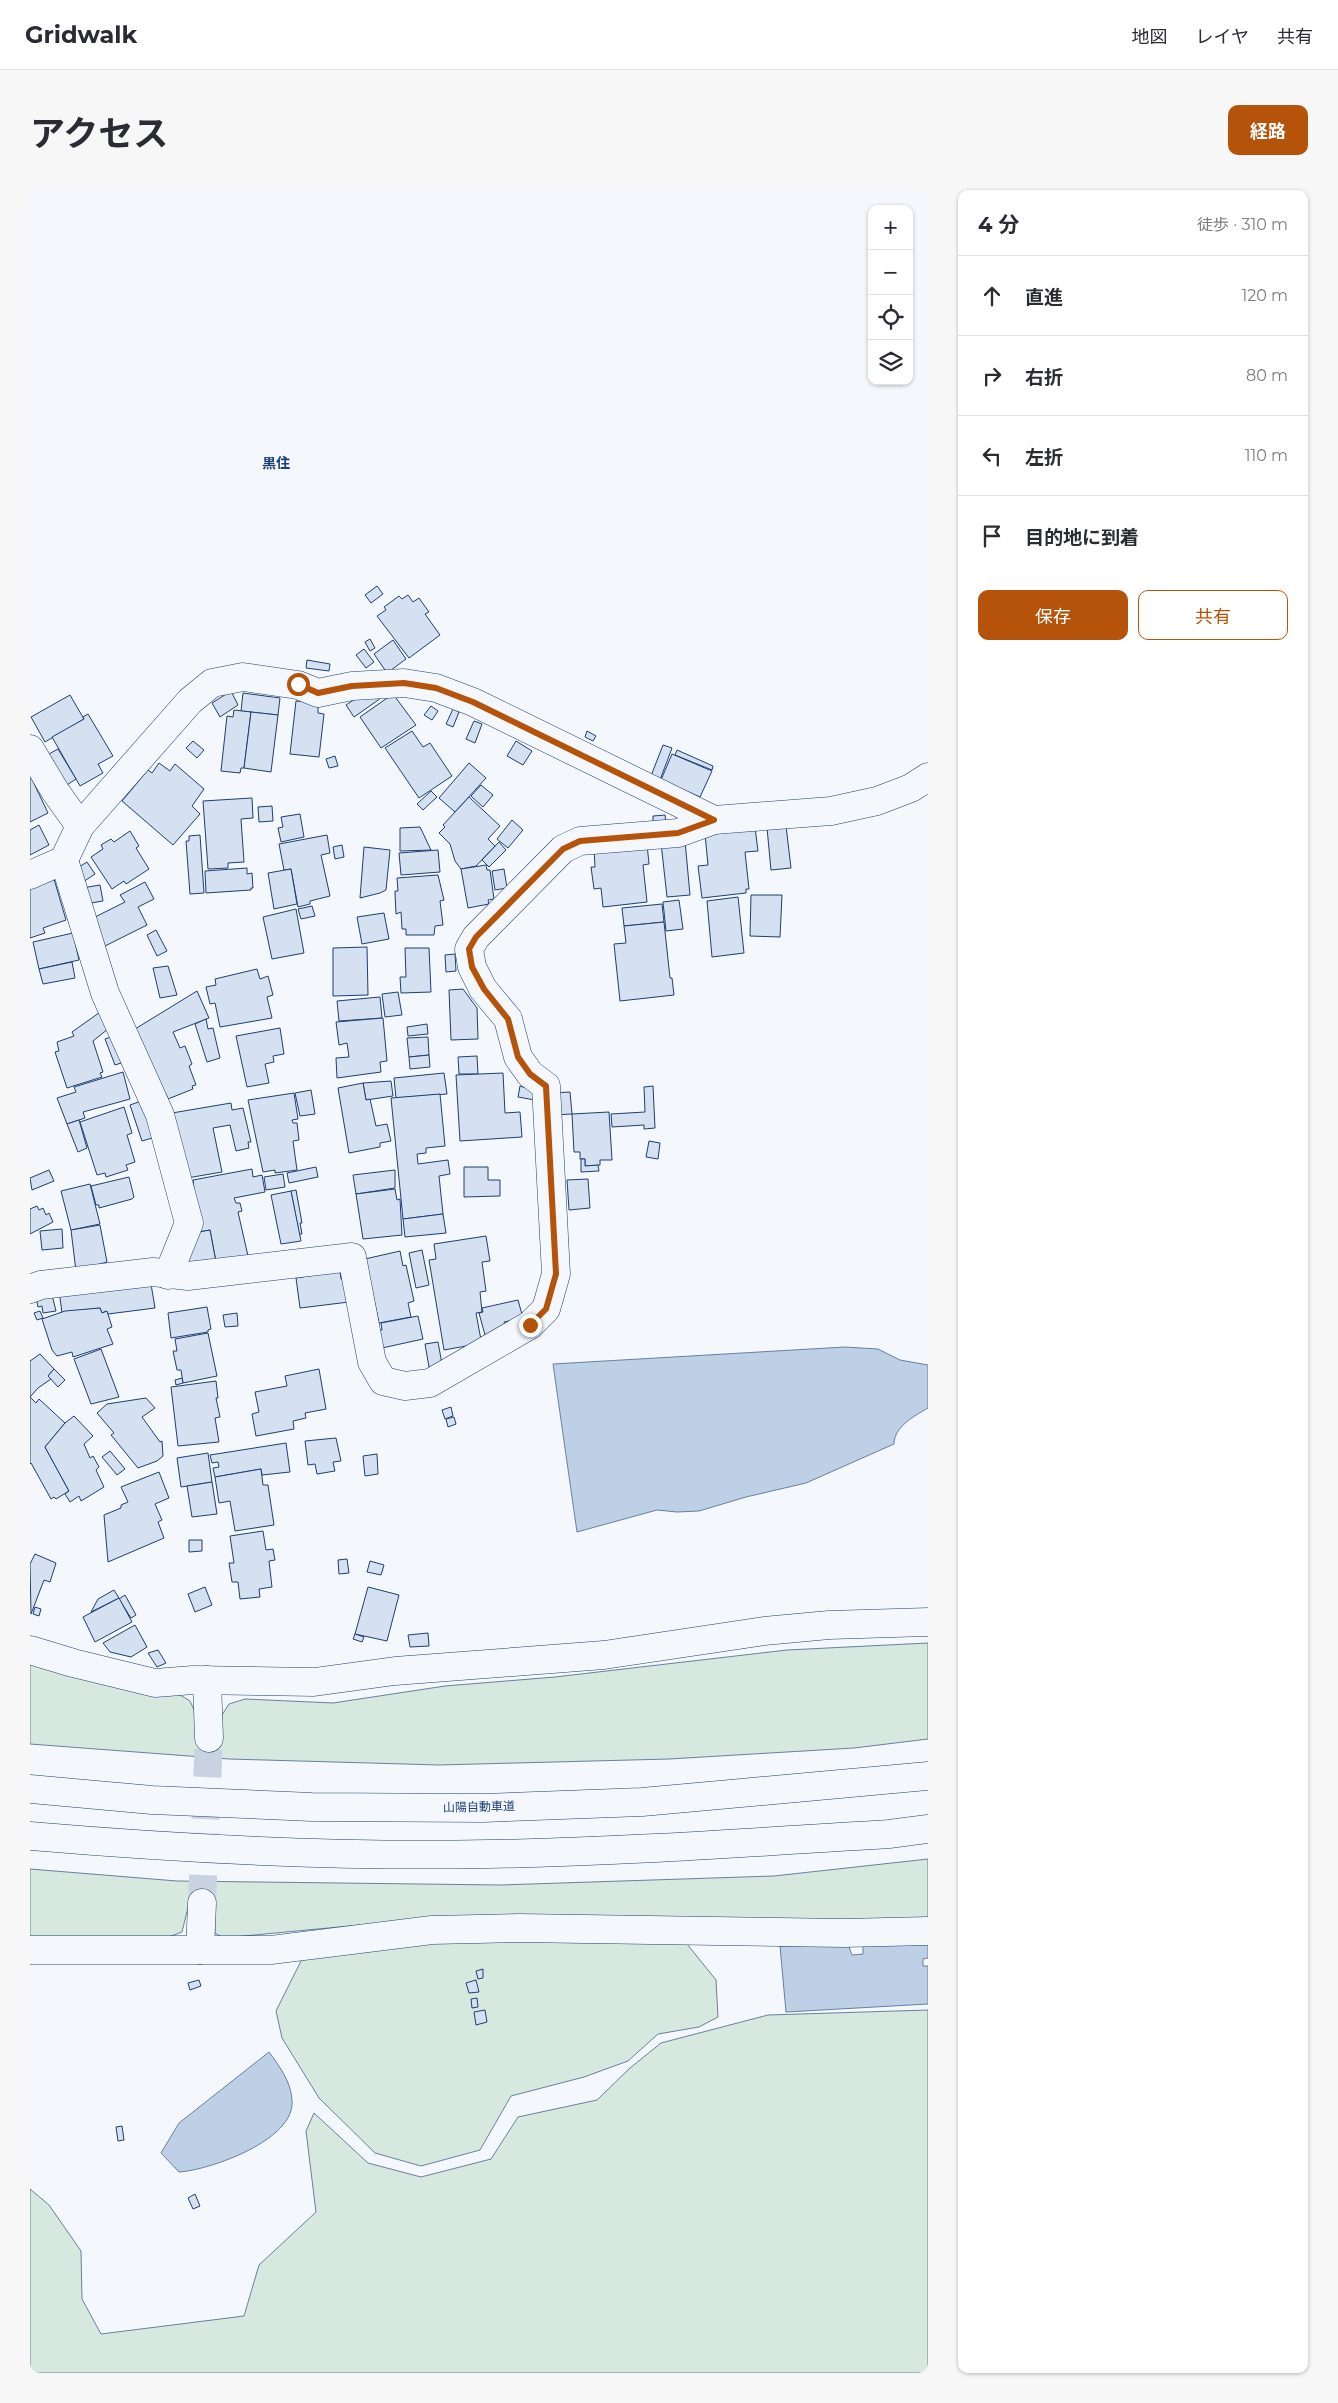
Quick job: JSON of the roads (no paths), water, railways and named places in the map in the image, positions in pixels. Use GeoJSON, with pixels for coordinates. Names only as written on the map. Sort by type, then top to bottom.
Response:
{"type":"FeatureCollection","features":[{"type":"Feature","properties":{"kind":"main road"},"geometry":{"type":"LineString","coordinates":[[30,875],[64,860],[80,826],[190,701],[212,684],[243,677],[298,684],[318,693],[352,686],[404,683],[436,688],[473,702],[714,820]]}},
{"type":"Feature","properties":{"kind":"main road"},"geometry":{"type":"LineString","coordinates":[[30,749],[55,791],[80,826]]}},
{"type":"Feature","properties":{"kind":"main road"},"geometry":{"type":"LineString","coordinates":[[30,1289],[40,1285],[153,1272],[188,1276],[352,1257],[372,1362],[383,1381],[405,1386],[430,1383],[530,1325],[546,1309],[556,1274],[546,1086],[530,1074],[518,1057],[508,1019],[484,989],[472,967],[469,949],[476,937],[563,849],[580,841],[678,833],[714,820],[830,811],[878,801],[911,788],[928,777]]}},
{"type":"Feature","properties":{"kind":"main road"},"geometry":{"type":"LineString","coordinates":[[64,860],[105,993],[160,1115],[189,1223],[168,1275]]}},
{"type":"Feature","properties":{"kind":"main road"},"geometry":{"type":"LineString","coordinates":[[30,1650],[73,1663],[155,1683],[207,1680],[314,1682],[395,1671],[604,1655],[764,1631],[829,1625],[928,1622]]}},
{"type":"Feature","properties":{"kind":"main road"},"geometry":{"type":"LineString","coordinates":[[207,1680],[209,1738]]}},
{"type":"Feature","properties":{"kind":"main road","name":"山陽自動車道"},"geometry":{"type":"LineString","coordinates":[[30,1789],[152,1800],[312,1808],[483,1808],[642,1802],[928,1776]]}},
{"type":"Feature","properties":{"kind":"main road"},"geometry":{"type":"LineString","coordinates":[[30,1836],[148,1846],[311,1852],[487,1854],[651,1848],[889,1834],[928,1829]]}},
{"type":"Feature","properties":{"kind":"main road"},"geometry":{"type":"LineString","coordinates":[[200,1950],[202,1903]]}},
{"type":"Feature","properties":{"kind":"main road"},"geometry":{"type":"LineString","coordinates":[[30,1950],[271,1950],[359,1938],[451,1930],[519,1928],[844,1933],[928,1931]]}},
{"type":"Feature","properties":{"kind":"water"},"geometry":{"type":"Polygon","coordinates":[[[845,1347],[878,1349],[900,1360],[928,1365],[928,1408],[911,1418],[901,1427],[897,1432],[894,1444],[806,1483],[746,1497],[699,1511],[677,1512],[657,1510],[577,1532],[553,1364],[845,1347]]]}},
{"type":"Feature","properties":{"kind":"water"},"geometry":{"type":"Polygon","coordinates":[[[928,1942],[928,1958],[923,1959],[923,1966],[928,1966],[928,2004],[786,2012],[780,1946],[848,1944],[852,1955],[863,1954],[863,1945],[928,1942]]]}},
{"type":"Feature","properties":{"kind":"water"},"geometry":{"type":"Polygon","coordinates":[[[269,2052],[284,2075],[291,2093],[290,2114],[280,2128],[266,2140],[229,2159],[210,2166],[179,2172],[161,2153],[179,2123],[269,2052]]]}},
{"type":"Feature","properties":{"kind":"tunnel"},"geometry":{"type":"LineString","coordinates":[[202,1903],[209,1738]]}},
{"type":"Feature","properties":{"kind":"district","name":"黒住"},"geometry":{"type":"Point","coordinates":[276,463]}}]}
